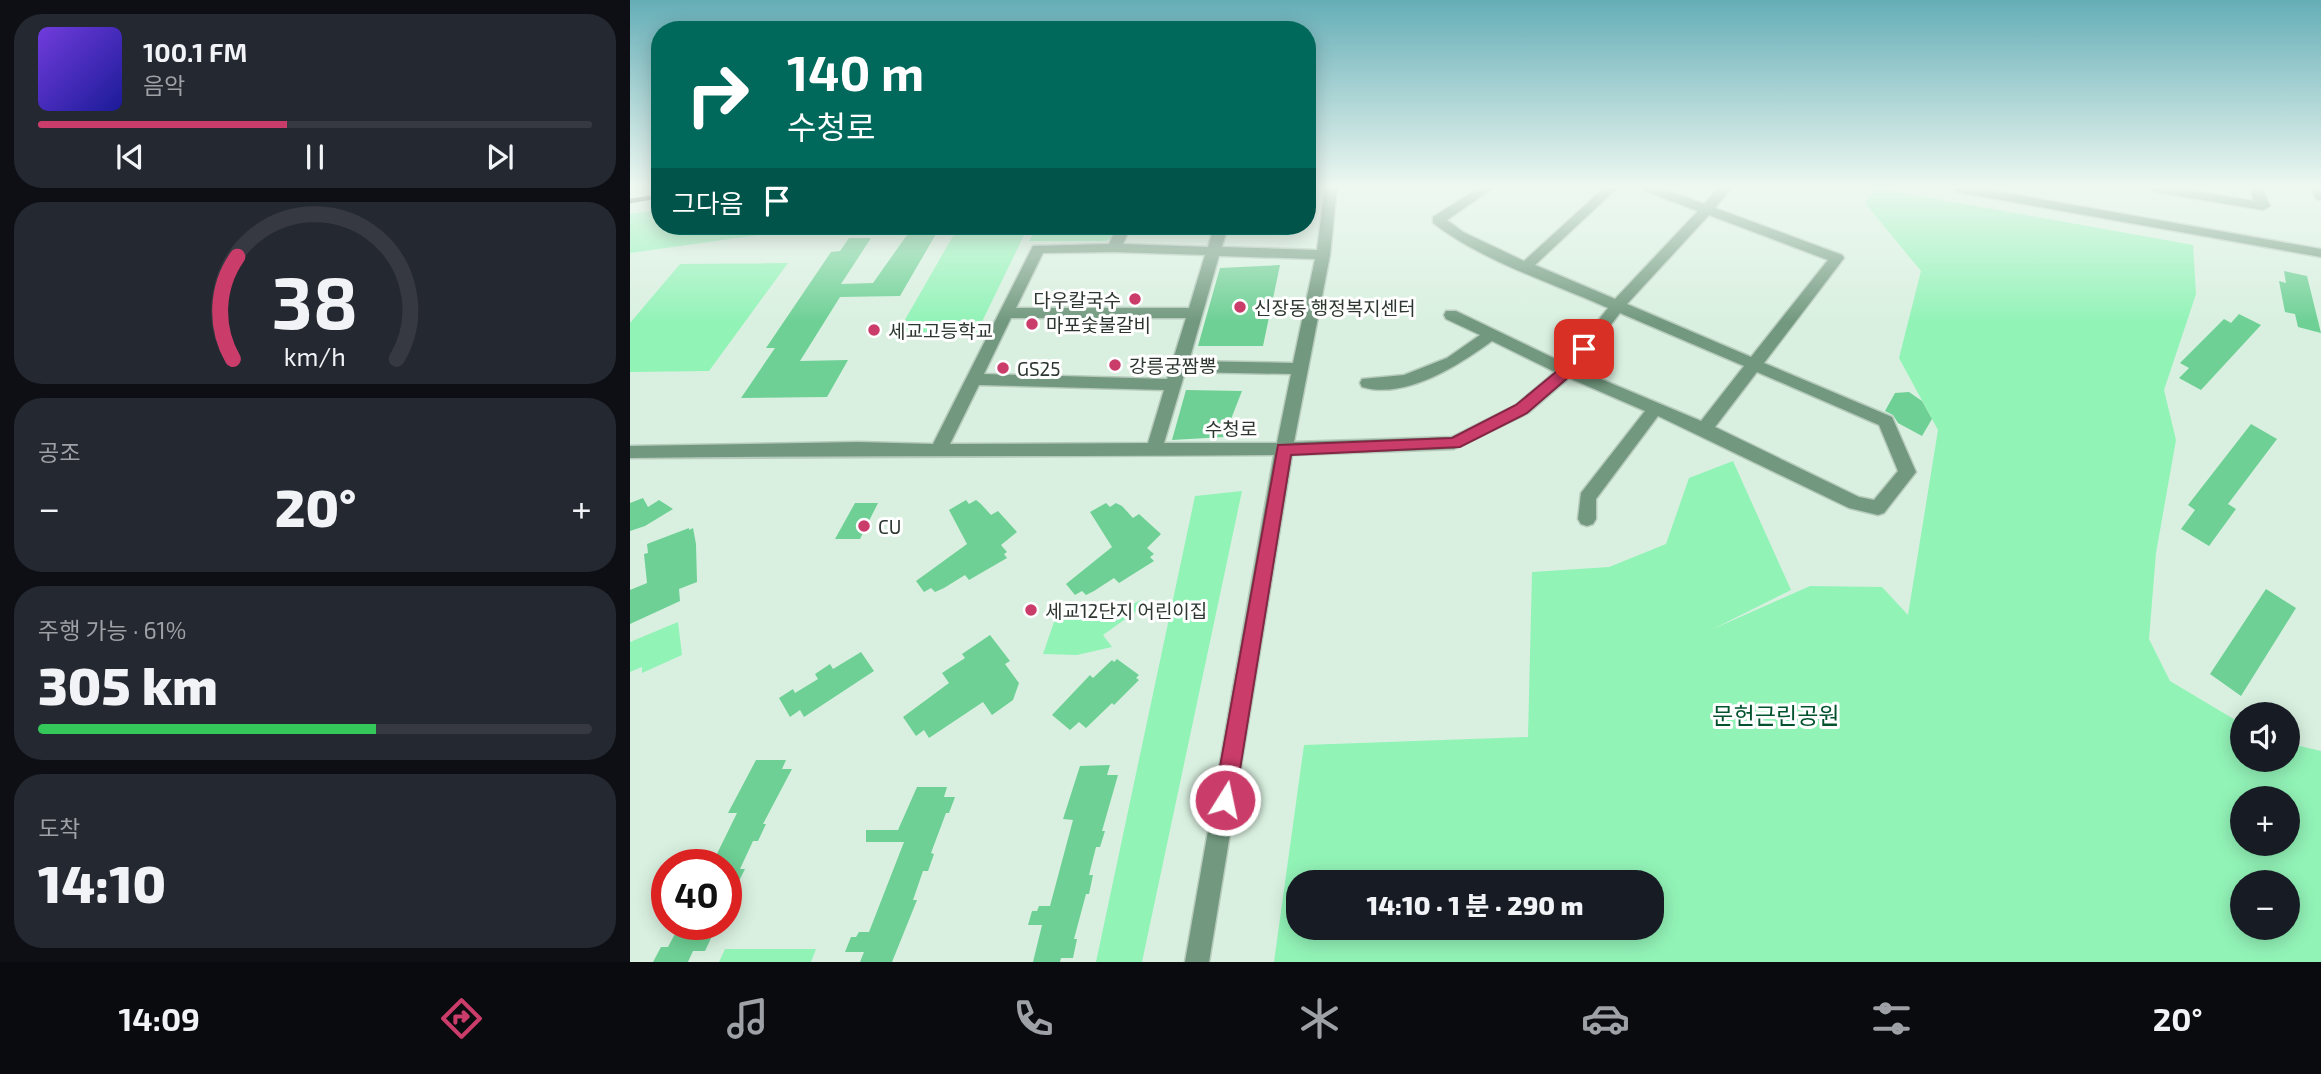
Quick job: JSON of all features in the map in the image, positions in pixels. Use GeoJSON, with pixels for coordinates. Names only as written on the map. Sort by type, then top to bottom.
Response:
{"type":"FeatureCollection","features":[{"type":"Feature","properties":{"kind":"street"},"geometry":{"type":"LineString","coordinates":[[1198,962],[1284,449],[1326,233]]}},
{"type":"Feature","properties":{"kind":"street"},"geometry":{"type":"LineString","coordinates":[[1451,315],[1567,371],[1704,429],[1855,503],[1878,508],[1908,472],[1886,421],[1752,366],[1455,233]]}},
{"type":"Feature","properties":{"kind":"street"},"geometry":{"type":"LineString","coordinates":[[1526,266],[1562,233]]}},
{"type":"Feature","properties":{"kind":"street","name":"수청로"},"geometry":{"type":"LineString","coordinates":[[630,452],[858,448],[938,451],[1284,449],[1454,443],[1522,409],[1567,371],[1618,305],[1685,233]]}},
{"type":"Feature","properties":{"kind":"street"},"geometry":{"type":"LineString","coordinates":[[1704,429],[1837,258],[1770,233]]}},
{"type":"Feature","properties":{"kind":"street"},"geometry":{"type":"LineString","coordinates":[[2208,233],[2321,253]]}},
{"type":"Feature","properties":{"kind":"street"},"geometry":{"type":"LineString","coordinates":[[1114,248],[1120,235]]}},
{"type":"Feature","properties":{"kind":"street"},"geometry":{"type":"LineString","coordinates":[[1154,450],[1218,235]]}},
{"type":"Feature","properties":{"kind":"street"},"geometry":{"type":"LineString","coordinates":[[938,451],[1038,249],[1114,248],[1323,254]]}},
{"type":"Feature","properties":{"kind":"street"},"geometry":{"type":"LineString","coordinates":[[1006,313],[1196,313]]}},
{"type":"Feature","properties":{"kind":"street"},"geometry":{"type":"LineString","coordinates":[[1368,383],[1406,381],[1453,362],[1490,335]]}},
{"type":"Feature","properties":{"kind":"street"},"geometry":{"type":"LineString","coordinates":[[1180,366],[1300,369]]}},
{"type":"Feature","properties":{"kind":"street"},"geometry":{"type":"LineString","coordinates":[[974,379],[1175,385]]}},
{"type":"Feature","properties":{"kind":"street"},"geometry":{"type":"LineString","coordinates":[[1587,519],[1587,498],[1655,409]]}},
{"type":"Feature","properties":{"kind":"green space"},"geometry":{"type":"Polygon","coordinates":[[[630,233],[759,235],[630,253],[630,233]]]}},
{"type":"Feature","properties":{"kind":"green space","name":"문헌근린공원"},"geometry":{"type":"Polygon","coordinates":[[[1890,233],[2126,233],[2193,245],[2196,294],[2164,390],[2176,440],[2156,553],[2149,639],[2170,681],[2230,717],[2230,772],[2300,772],[2300,746],[2321,751],[2321,962],[1274,962],[1286,875],[1286,940],[1664,940],[1664,870],[1287,870],[1304,745],[1528,737],[1532,572],[1609,567],[1666,544],[1689,478],[1733,461],[1791,590],[1713,629],[1810,586],[1882,587],[1908,615],[1938,430],[1899,358],[1921,271],[1890,233]]]}},
{"type":"Feature","properties":{"kind":"green space"},"geometry":{"type":"Polygon","coordinates":[[[954,235],[1024,235],[977,332],[898,332],[954,235]]]}},
{"type":"Feature","properties":{"kind":"green space"},"geometry":{"type":"Polygon","coordinates":[[[1033,235],[1114,235],[1106,241],[1029,241],[1033,235]]]}},
{"type":"Feature","properties":{"kind":"green space"},"geometry":{"type":"Polygon","coordinates":[[[788,263],[709,371],[630,372],[630,323],[680,264],[788,263]]]}},
{"type":"Feature","properties":{"kind":"green space"},"geometry":{"type":"Polygon","coordinates":[[[1242,491],[1142,962],[1096,962],[1195,496],[1242,491]]]}},
{"type":"Feature","properties":{"kind":"green space"},"geometry":{"type":"Polygon","coordinates":[[[1141,600],[1145,605],[1103,635],[1112,647],[1077,655],[1043,654],[1056,616],[1078,618],[1100,615],[1120,610],[1141,600]]]}},
{"type":"Feature","properties":{"kind":"green space"},"geometry":{"type":"Polygon","coordinates":[[[678,622],[682,655],[642,673],[642,667],[630,672],[630,642],[678,622]]]}},
{"type":"Feature","properties":{"kind":"green space"},"geometry":{"type":"Polygon","coordinates":[[[725,949],[816,949],[811,962],[719,962],[725,949]]]}},
{"type":"Feature","properties":{"kind":"building"},"geometry":{"type":"Polygon","coordinates":[[[907,235],[935,235],[900,296],[840,297],[800,361],[848,360],[827,397],[741,398],[775,348],[766,348],[831,252],[840,251],[849,238],[871,238],[841,284],[873,283],[907,235]]]}},
{"type":"Feature","properties":{"kind":"building","name":"신장동 행정복지센터"},"geometry":{"type":"Polygon","coordinates":[[[1280,265],[1263,346],[1198,346],[1220,268],[1280,265]]]}},
{"type":"Feature","properties":{"kind":"building"},"geometry":{"type":"Polygon","coordinates":[[[2284,271],[2307,276],[2321,333],[2298,327],[2295,314],[2285,312],[2279,281],[2286,283],[2284,271]]]}},
{"type":"Feature","properties":{"kind":"building"},"geometry":{"type":"Polygon","coordinates":[[[2239,314],[2261,325],[2201,390],[2179,378],[2189,368],[2180,363],[2224,319],[2231,323],[2239,314]]]}},
{"type":"Feature","properties":{"kind":"building"},"geometry":{"type":"Polygon","coordinates":[[[1186,390],[1242,391],[1224,437],[1172,440],[1186,390]]]}},
{"type":"Feature","properties":{"kind":"building"},"geometry":{"type":"Polygon","coordinates":[[[1909,392],[1922,401],[1932,419],[1922,436],[1898,423],[1893,415],[1885,411],[1895,393],[1909,392]]]}},
{"type":"Feature","properties":{"kind":"building"},"geometry":{"type":"Polygon","coordinates":[[[2251,424],[2277,439],[2228,504],[2236,509],[2209,546],[2181,529],[2195,510],[2188,505],[2251,424]]]}},
{"type":"Feature","properties":{"kind":"building"},"geometry":{"type":"Polygon","coordinates":[[[643,498],[648,507],[659,500],[673,509],[645,526],[630,531],[630,503],[643,498]]]}},
{"type":"Feature","properties":{"kind":"building"},"geometry":{"type":"Polygon","coordinates":[[[966,500],[969,504],[976,500],[991,515],[998,511],[1017,532],[1001,545],[1007,552],[1004,554],[1007,558],[969,580],[965,575],[935,592],[931,588],[924,592],[916,581],[967,544],[949,510],[966,500]]]}},
{"type":"Feature","properties":{"kind":"building"},"geometry":{"type":"Polygon","coordinates":[[[855,503],[878,503],[860,539],[835,539],[855,503]]]}},
{"type":"Feature","properties":{"kind":"building"},"geometry":{"type":"Polygon","coordinates":[[[1106,503],[1110,507],[1116,503],[1122,506],[1133,518],[1139,514],[1161,534],[1147,548],[1154,554],[1150,557],[1154,561],[1119,583],[1114,578],[1086,595],[1082,591],[1075,595],[1066,584],[1112,547],[1090,512],[1106,503]]]}},
{"type":"Feature","properties":{"kind":"building"},"geometry":{"type":"Polygon","coordinates":[[[693,528],[696,544],[697,582],[679,589],[680,601],[630,624],[630,590],[647,583],[644,554],[648,553],[647,544],[693,528]]]}},
{"type":"Feature","properties":{"kind":"building"},"geometry":{"type":"Polygon","coordinates":[[[2266,589],[2296,608],[2241,696],[2210,674],[2266,589]]]}},
{"type":"Feature","properties":{"kind":"building"},"geometry":{"type":"Polygon","coordinates":[[[990,635],[1010,661],[1005,664],[1019,683],[1013,700],[992,715],[983,702],[929,738],[924,730],[916,736],[903,717],[949,683],[942,673],[965,658],[962,654],[990,635]]]}},
{"type":"Feature","properties":{"kind":"building"},"geometry":{"type":"Polygon","coordinates":[[[861,652],[874,671],[804,717],[800,710],[790,717],[779,698],[793,689],[795,693],[818,679],[815,674],[830,664],[833,669],[861,652]]]}},
{"type":"Feature","properties":{"kind":"building"},"geometry":{"type":"Polygon","coordinates":[[[1117,659],[1139,675],[1136,678],[1139,680],[1114,705],[1112,703],[1086,728],[1079,722],[1070,730],[1052,715],[1090,675],[1093,678],[1112,660],[1114,662],[1117,659]]]}},
{"type":"Feature","properties":{"kind":"building"},"geometry":{"type":"Polygon","coordinates":[[[756,760],[786,760],[782,769],[792,769],[763,824],[766,824],[758,841],[753,841],[742,865],[742,849],[719,849],[737,813],[728,813],[756,760]]]}},
{"type":"Feature","properties":{"kind":"building"},"geometry":{"type":"Polygon","coordinates":[[[1110,765],[1107,775],[1118,775],[1102,831],[1105,831],[1100,847],[1096,847],[1089,875],[1093,875],[1074,939],[1077,939],[1073,958],[1061,958],[1060,962],[1033,962],[1042,925],[1028,925],[1032,911],[1037,911],[1039,906],[1050,906],[1073,820],[1063,819],[1080,766],[1110,765]]]}},
{"type":"Feature","properties":{"kind":"building"},"geometry":{"type":"Polygon","coordinates":[[[917,787],[947,787],[944,797],[955,797],[931,853],[934,854],[928,871],[923,871],[913,900],[917,900],[892,962],[860,962],[864,952],[845,952],[851,937],[856,937],[859,932],[869,932],[904,842],[866,842],[866,830],[898,830],[917,787]]]}},
{"type":"Feature","properties":{"kind":"building"},"geometry":{"type":"Polygon","coordinates":[[[672,940],[710,940],[705,951],[693,951],[688,962],[653,962],[661,947],[668,947],[672,940]]]}},
{"type":"Feature","properties":{"kind":"place","name":"다우칼국수"},"geometry":{"type":"Point","coordinates":[1135,299]}},
{"type":"Feature","properties":{"kind":"place","name":"신장동 행정복지센터"},"geometry":{"type":"Point","coordinates":[1240,307]}},
{"type":"Feature","properties":{"kind":"place","name":"마포숯불갈비"},"geometry":{"type":"Point","coordinates":[1032,324]}},
{"type":"Feature","properties":{"kind":"place","name":"세교고등학교"},"geometry":{"type":"Point","coordinates":[874,330]}},
{"type":"Feature","properties":{"kind":"place","name":"강릉궁짬뽕"},"geometry":{"type":"Point","coordinates":[1115,365]}},
{"type":"Feature","properties":{"kind":"place","name":"GS25"},"geometry":{"type":"Point","coordinates":[1003,368]}},
{"type":"Feature","properties":{"kind":"place","name":"CU"},"geometry":{"type":"Point","coordinates":[864,526]}},
{"type":"Feature","properties":{"kind":"place","name":"세교12단지 어린이집"},"geometry":{"type":"Point","coordinates":[1031,610]}},
{"type":"Feature","properties":{"kind":"route"},"geometry":{"type":"LineString","coordinates":[[1225,800],[1284,449],[1454,443],[1522,409],[1567,371],[1584,349]]}}]}
